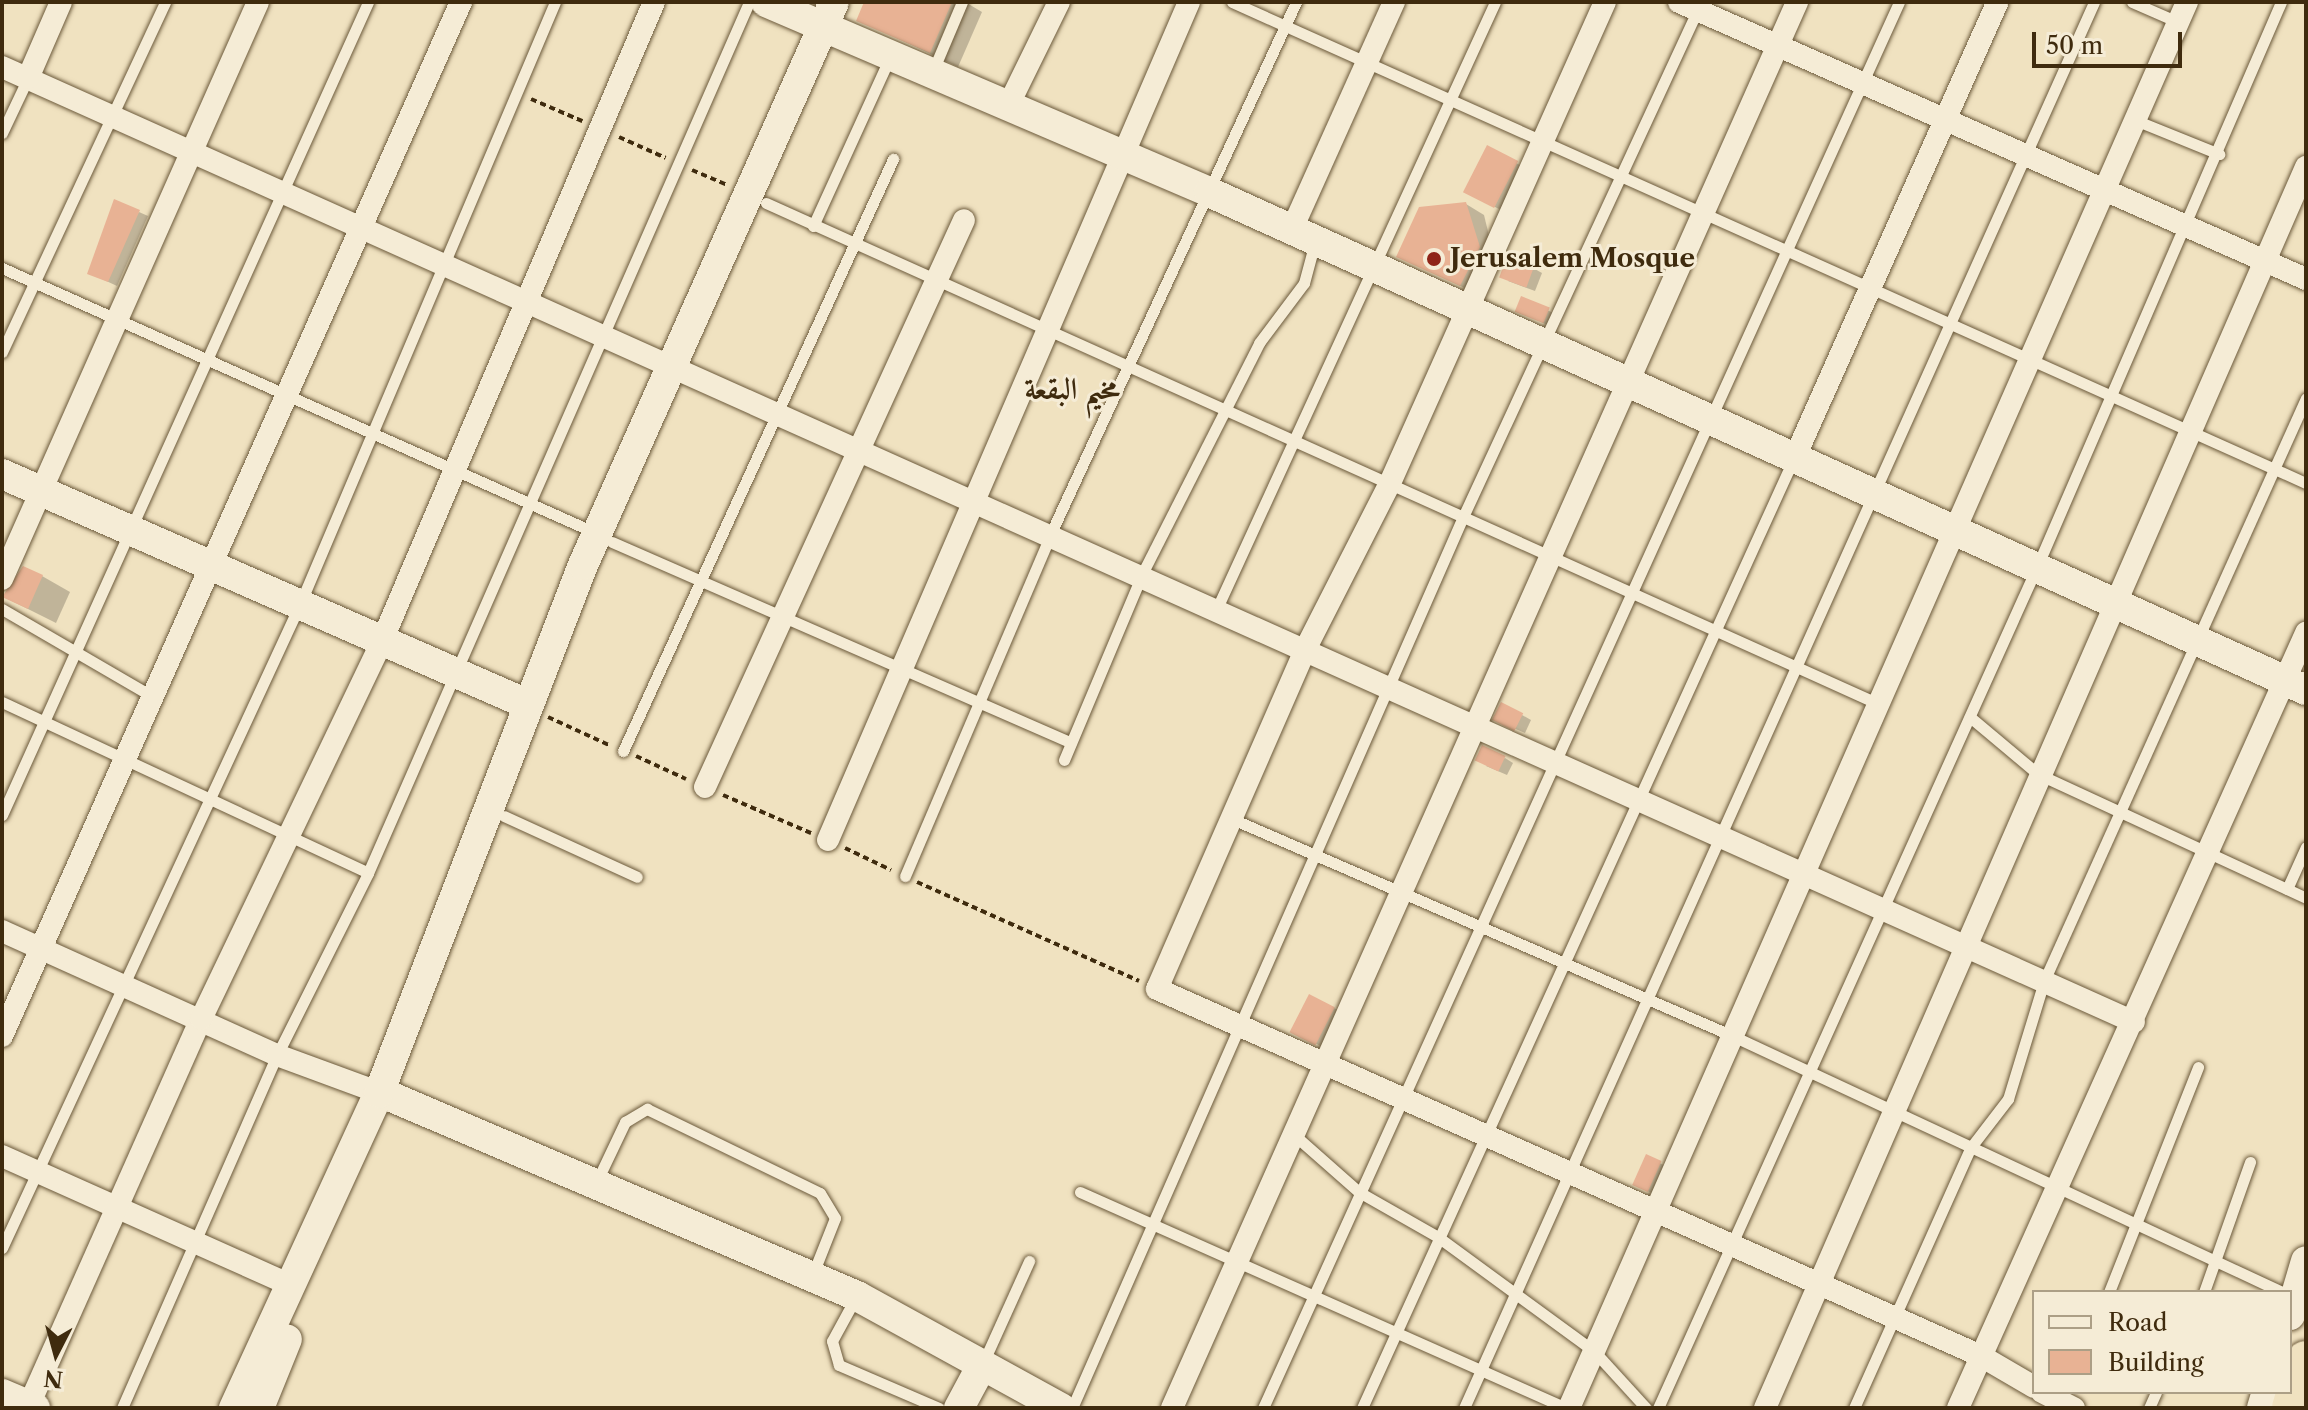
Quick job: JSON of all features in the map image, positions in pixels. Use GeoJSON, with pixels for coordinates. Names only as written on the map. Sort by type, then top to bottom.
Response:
{"type":"FeatureCollection","features":[{"type":"Feature","properties":{"kind":"highway"},"geometry":{"type":"LineString","coordinates":[[2292,1408],[2306,1361]]}},
{"type":"Feature","properties":{"kind":"street"},"geometry":{"type":"LineString","coordinates":[[28,78],[61,2]]}},
{"type":"Feature","properties":{"kind":"street"},"geometry":{"type":"LineString","coordinates":[[2,579],[258,2]]}},
{"type":"Feature","properties":{"kind":"street"},"geometry":{"type":"LineString","coordinates":[[2,1036],[461,2]]}},
{"type":"Feature","properties":{"kind":"street"},"geometry":{"type":"LineString","coordinates":[[22,1402],[117,1211],[201,1019],[382,641],[654,2]]}},
{"type":"Feature","properties":{"kind":"street"},"geometry":{"type":"LineString","coordinates":[[766,2],[832,20],[890,57],[1209,192],[1628,379],[2036,569],[2296,684]]}},
{"type":"Feature","properties":{"kind":"street"},"geometry":{"type":"LineString","coordinates":[[234,1408],[290,1285],[386,1096],[534,709],[604,538],[683,368],[832,20],[853,2]]}},
{"type":"Feature","properties":{"kind":"street"},"geometry":{"type":"LineString","coordinates":[[1008,106],[1059,2]]}},
{"type":"Feature","properties":{"kind":"street"},"geometry":{"type":"LineString","coordinates":[[828,840],[1120,156],[1189,2]]}},
{"type":"Feature","properties":{"kind":"street"},"geometry":{"type":"LineString","coordinates":[[1304,235],[1369,58],[1394,2]]}},
{"type":"Feature","properties":{"kind":"street"},"geometry":{"type":"LineString","coordinates":[[1605,2],[1389,485],[1306,648],[1229,818],[1157,989],[1981,1356],[2032,1386]]}},
{"type":"Feature","properties":{"kind":"street"},"geometry":{"type":"LineString","coordinates":[[1172,1408],[1292,1133],[1327,1066],[1405,895],[1628,379],[1797,2]]}},
{"type":"Feature","properties":{"kind":"street"},"geometry":{"type":"LineString","coordinates":[[1795,457],[1948,120],[1998,2]]}},
{"type":"Feature","properties":{"kind":"street"},"geometry":{"type":"LineString","coordinates":[[1688,6],[1948,120],[2184,229],[2306,279]]}},
{"type":"Feature","properties":{"kind":"street"},"geometry":{"type":"LineString","coordinates":[[1567,1408],[1659,1212],[2183,12]]}},
{"type":"Feature","properties":{"kind":"street"},"geometry":{"type":"LineString","coordinates":[[683,368],[766,203],[832,20]]}},
{"type":"Feature","properties":{"kind":"street"},"geometry":{"type":"LineString","coordinates":[[2,67],[279,193],[683,368],[1218,606],[1477,728],[1965,942],[2134,1022]]}},
{"type":"Feature","properties":{"kind":"street"},"geometry":{"type":"LineString","coordinates":[[1765,1408],[1889,1111],[2113,603],[2267,264],[2306,167]]}},
{"type":"Feature","properties":{"kind":"street"},"geometry":{"type":"LineString","coordinates":[[705,787],[787,618],[964,220]]}},
{"type":"Feature","properties":{"kind":"street"},"geometry":{"type":"LineString","coordinates":[[2,474],[534,709]]}},
{"type":"Feature","properties":{"kind":"street"},"geometry":{"type":"LineString","coordinates":[[1958,1408],[2134,1022],[2208,849],[2296,684],[2306,633]]}},
{"type":"Feature","properties":{"kind":"street"},"geometry":{"type":"LineString","coordinates":[[259,1408],[504,816],[534,709]]}},
{"type":"Feature","properties":{"kind":"street"},"geometry":{"type":"LineString","coordinates":[[2,931],[277,1055],[386,1096],[857,1296],[986,1370],[1061,1408]]}},
{"type":"Feature","properties":{"kind":"street"},"geometry":{"type":"LineString","coordinates":[[2,1156],[117,1211],[290,1285]]}},
{"type":"Feature","properties":{"kind":"street"},"geometry":{"type":"LineString","coordinates":[[2292,1293],[2306,1261]]}},
{"type":"Feature","properties":{"kind":"street"},"geometry":{"type":"LineString","coordinates":[[959,1408],[986,1370]]}},
{"type":"Feature","properties":{"kind":"street"},"geometry":{"type":"LineString","coordinates":[[971,1408],[986,1370]]}},
{"type":"Feature","properties":{"kind":"lane"},"geometry":{"type":"LineString","coordinates":[[2,352],[165,2]]}},
{"type":"Feature","properties":{"kind":"lane"},"geometry":{"type":"LineString","coordinates":[[2,815],[71,651],[131,532],[279,193],[368,2]]}},
{"type":"Feature","properties":{"kind":"lane"},"geometry":{"type":"LineString","coordinates":[[2,1248],[120,983],[300,604],[376,431],[555,2]]}},
{"type":"Feature","properties":{"kind":"lane"},"geometry":{"type":"LineString","coordinates":[[122,1408],[277,1055],[368,873],[526,505],[749,2]]}},
{"type":"Feature","properties":{"kind":"lane"},"geometry":{"type":"LineString","coordinates":[[932,73],[962,2]]}},
{"type":"Feature","properties":{"kind":"lane"},"geometry":{"type":"LineString","coordinates":[[1232,2],[1369,58],[1541,142],[1789,248],[2029,362],[2191,430],[2306,483]]}},
{"type":"Feature","properties":{"kind":"lane"},"geometry":{"type":"LineString","coordinates":[[905,876],[982,704],[1051,533],[1132,370],[1296,2]]}},
{"type":"Feature","properties":{"kind":"lane"},"geometry":{"type":"LineString","coordinates":[[1218,606],[1495,2]]}},
{"type":"Feature","properties":{"kind":"lane"},"geometry":{"type":"LineString","coordinates":[[1263,1408],[1631,594],[1713,420],[1899,2]]}},
{"type":"Feature","properties":{"kind":"lane"},"geometry":{"type":"LineString","coordinates":[[1464,1408],[2094,2]]}},
{"type":"Feature","properties":{"kind":"lane"},"geometry":{"type":"LineString","coordinates":[[2132,2],[2183,12]]}},
{"type":"Feature","properties":{"kind":"lane"},"geometry":{"type":"LineString","coordinates":[[1658,1408],[1734,1246],[1805,1073],[2036,569],[2219,154],[2281,2]]}},
{"type":"Feature","properties":{"kind":"lane"},"geometry":{"type":"LineString","coordinates":[[1072,1408],[1149,1224],[1243,1029],[1315,856],[1392,689],[1462,519],[1548,344],[1623,176],[1688,6]]}},
{"type":"Feature","properties":{"kind":"lane"},"geometry":{"type":"LineString","coordinates":[[813,226],[890,57]]}},
{"type":"Feature","properties":{"kind":"lane"},"geometry":{"type":"LineString","coordinates":[[2,133],[28,78]]}},
{"type":"Feature","properties":{"kind":"lane"},"geometry":{"type":"LineString","coordinates":[[2135,120],[2219,154]]}},
{"type":"Feature","properties":{"kind":"lane"},"geometry":{"type":"LineString","coordinates":[[623,751],[780,413],[893,159]]}},
{"type":"Feature","properties":{"kind":"lane"},"geometry":{"type":"LineString","coordinates":[[766,203],[936,283],[1795,669],[1882,705]]}},
{"type":"Feature","properties":{"kind":"lane"},"geometry":{"type":"LineString","coordinates":[[1064,760],[1142,574],[1221,411],[1304,283],[1304,235]]}},
{"type":"Feature","properties":{"kind":"lane"},"geometry":{"type":"LineString","coordinates":[[2,268],[458,468],[526,505],[1070,742]]}},
{"type":"Feature","properties":{"kind":"lane"},"geometry":{"type":"LineString","coordinates":[[1854,1408],[1971,1147],[2008,1099],[2044,981],[2121,807],[2200,641],[2306,398]]}},
{"type":"Feature","properties":{"kind":"lane"},"geometry":{"type":"LineString","coordinates":[[1362,1408],[1712,631],[1795,457]]}},
{"type":"Feature","properties":{"kind":"lane"},"geometry":{"type":"LineString","coordinates":[[2,609],[153,697]]}},
{"type":"Feature","properties":{"kind":"lane"},"geometry":{"type":"LineString","coordinates":[[2,702],[368,873]]}},
{"type":"Feature","properties":{"kind":"lane"},"geometry":{"type":"LineString","coordinates":[[1970,717],[2038,774],[2121,807],[2306,898]]}},
{"type":"Feature","properties":{"kind":"lane"},"geometry":{"type":"LineString","coordinates":[[504,816],[637,877]]}},
{"type":"Feature","properties":{"kind":"lane"},"geometry":{"type":"LineString","coordinates":[[1229,818],[1646,1003],[1735,1037],[1805,1073],[2140,1222],[2270,1290]]}},
{"type":"Feature","properties":{"kind":"lane"},"geometry":{"type":"LineString","coordinates":[[2287,889],[2306,847]]}},
{"type":"Feature","properties":{"kind":"lane"},"geometry":{"type":"LineString","coordinates":[[2110,1290],[2140,1222],[2198,1067]]}},
{"type":"Feature","properties":{"kind":"lane"},"geometry":{"type":"LineString","coordinates":[[596,1184],[625,1122],[647,1109],[820,1193],[835,1218],[812,1277]]}},
{"type":"Feature","properties":{"kind":"lane"},"geometry":{"type":"LineString","coordinates":[[1292,1133],[1359,1192],[1438,1237],[1594,1351],[1646,1408]]}},
{"type":"Feature","properties":{"kind":"lane"},"geometry":{"type":"LineString","coordinates":[[2205,1290],[2218,1262],[2250,1162]]}},
{"type":"Feature","properties":{"kind":"lane"},"geometry":{"type":"LineString","coordinates":[[1080,1192],[1479,1373],[1567,1408]]}},
{"type":"Feature","properties":{"kind":"lane"},"geometry":{"type":"LineString","coordinates":[[986,1370],[1029,1261]]}},
{"type":"Feature","properties":{"kind":"lane"},"geometry":{"type":"LineString","coordinates":[[857,1296],[832,1341],[839,1365],[939,1408]]}},
{"type":"Feature","properties":{"kind":"path"},"geometry":{"type":"LineString","coordinates":[[534,709],[1157,989]]}},
{"type":"Feature","properties":{"kind":"building"},"geometry":{"type":"Polygon","coordinates":[[[864,2],[952,2],[930,53],[856,21],[864,2]]]}},
{"type":"Feature","properties":{"kind":"building"},"geometry":{"type":"Polygon","coordinates":[[[1487,145],[1518,161],[1494,208],[1463,192],[1487,145]]]}},
{"type":"Feature","properties":{"kind":"building"},"geometry":{"type":"Polygon","coordinates":[[[114,199],[140,210],[108,282],[87,274],[114,199]]]}},
{"type":"Feature","properties":{"kind":"building","name":"Jerusalem Mosque"},"geometry":{"type":"Polygon","coordinates":[[[1466,202],[1480,247],[1460,286],[1396,257],[1419,207],[1466,202]]]}},
{"type":"Feature","properties":{"kind":"building"},"geometry":{"type":"Polygon","coordinates":[[[1507,256],[1534,266],[1526,288],[1499,278],[1507,256]]]}},
{"type":"Feature","properties":{"kind":"building"},"geometry":{"type":"Polygon","coordinates":[[[1521,296],[1550,308],[1543,323],[1515,312],[1521,296]]]}},
{"type":"Feature","properties":{"kind":"building"},"geometry":{"type":"Polygon","coordinates":[[[23,566],[43,575],[28,609],[2,597],[23,566]]]}},
{"type":"Feature","properties":{"kind":"building"},"geometry":{"type":"Polygon","coordinates":[[[1501,702],[1523,713],[1514,731],[1492,720],[1501,702]]]}},
{"type":"Feature","properties":{"kind":"building"},"geometry":{"type":"Polygon","coordinates":[[[1482,745],[1506,756],[1498,771],[1475,760],[1482,745]]]}},
{"type":"Feature","properties":{"kind":"building"},"geometry":{"type":"Polygon","coordinates":[[[1309,994],[1335,1007],[1315,1045],[1289,1032],[1309,994]]]}},
{"type":"Feature","properties":{"kind":"building"},"geometry":{"type":"Polygon","coordinates":[[[1646,1154],[1662,1161],[1648,1192],[1632,1185],[1646,1154]]]}},
{"type":"Feature","properties":{"kind":"place","name":"Jerusalem Mosque"},"geometry":{"type":"Point","coordinates":[1434,259]}},
{"type":"Feature","properties":{"kind":"district","name":"مخيم البقعة"},"geometry":{"type":"Point","coordinates":[1072,389]}}]}
